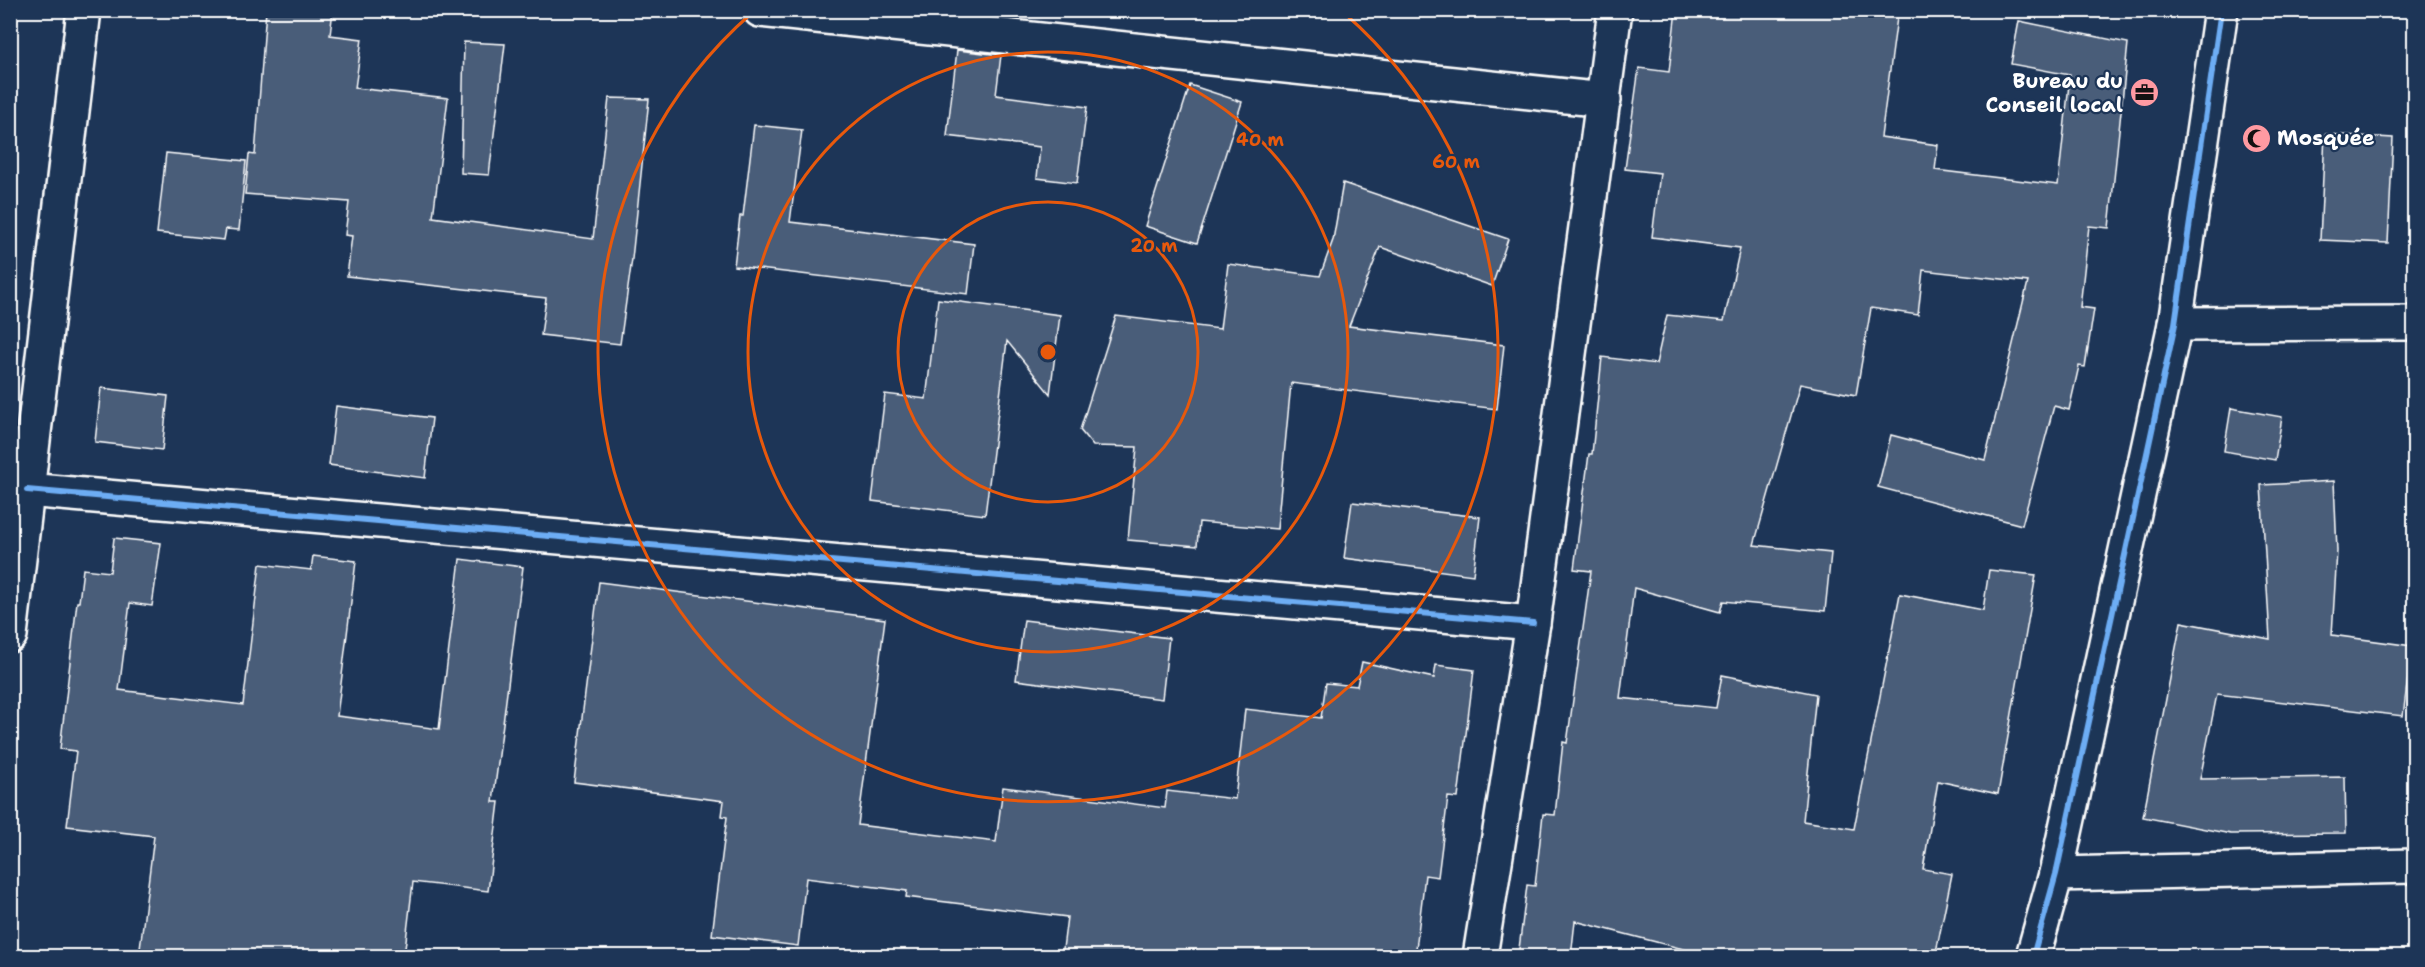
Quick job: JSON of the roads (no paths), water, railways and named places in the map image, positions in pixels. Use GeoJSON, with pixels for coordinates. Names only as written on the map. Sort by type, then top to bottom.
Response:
{"type":"FeatureCollection","features":[{"type":"Feature","properties":{"kind":"street"},"geometry":{"type":"LineString","coordinates":[[10,635],[84,10]]}},
{"type":"Feature","properties":{"kind":"street"},"geometry":{"type":"LineString","coordinates":[[760,10],[1604,100]]}},
{"type":"Feature","properties":{"kind":"street"},"geometry":{"type":"LineString","coordinates":[[1480,957],[1533,623],[1615,10]]}},
{"type":"Feature","properties":{"kind":"street"},"geometry":{"type":"LineString","coordinates":[[2033,957],[2056,874],[2175,324],[2221,10]]}},
{"type":"Feature","properties":{"kind":"street"},"geometry":{"type":"LineString","coordinates":[[2175,324],[2415,323]]}},
{"type":"Feature","properties":{"kind":"street"},"geometry":{"type":"LineString","coordinates":[[27,490],[1533,623]]}},
{"type":"Feature","properties":{"kind":"street"},"geometry":{"type":"LineString","coordinates":[[2056,874],[2415,866]]}},
{"type":"Feature","properties":{"kind":"place","name":"Bureau du Conseil local"},"geometry":{"type":"Point","coordinates":[2144,93]}},
{"type":"Feature","properties":{"kind":"place","name":"Mosquée"},"geometry":{"type":"Point","coordinates":[2256,138]}}]}
